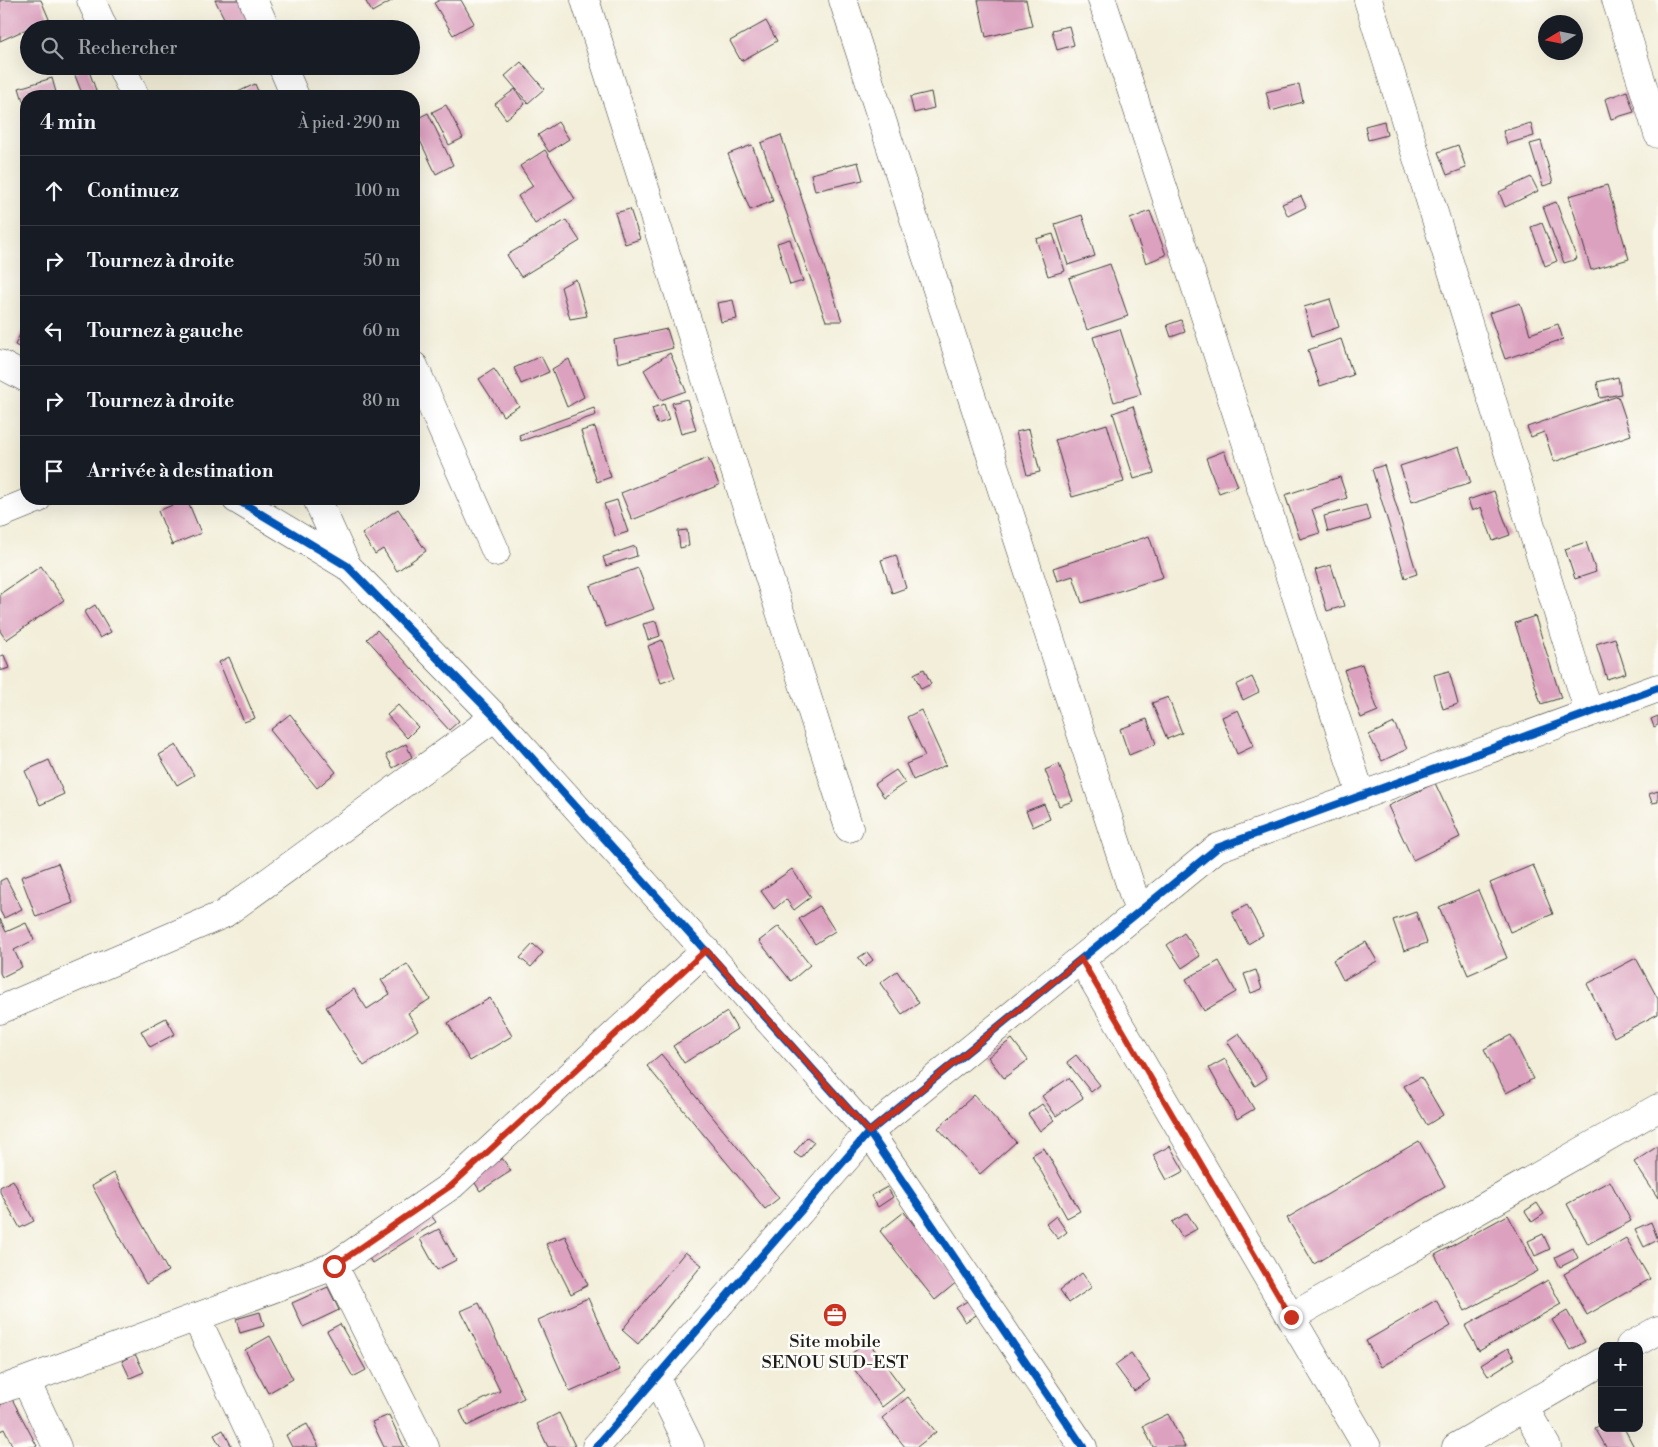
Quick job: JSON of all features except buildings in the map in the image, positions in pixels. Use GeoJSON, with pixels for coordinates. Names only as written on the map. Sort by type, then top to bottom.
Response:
{"type":"FeatureCollection","features":[{"type":"Feature","properties":{"kind":"street"},"geometry":{"type":"LineString","coordinates":[[91,0],[100,20]]}},
{"type":"Feature","properties":{"kind":"street"},"geometry":{"type":"LineString","coordinates":[[253,0],[262,20]]}},
{"type":"Feature","properties":{"kind":"street"},"geometry":{"type":"LineString","coordinates":[[585,0],[849,828]]}},
{"type":"Feature","properties":{"kind":"street"},"geometry":{"type":"LineString","coordinates":[[843,0],[1139,912]]}},
{"type":"Feature","properties":{"kind":"street"},"geometry":{"type":"LineString","coordinates":[[1102,0],[1361,795]]}},
{"type":"Feature","properties":{"kind":"street"},"geometry":{"type":"LineString","coordinates":[[1368,0],[1589,713]]}},
{"type":"Feature","properties":{"kind":"street"},"geometry":{"type":"LineString","coordinates":[[1616,0],[1658,134]]}},
{"type":"Feature","properties":{"kind":"street"},"geometry":{"type":"LineString","coordinates":[[125,75],[132,90]]}},
{"type":"Feature","properties":{"kind":"street"},"geometry":{"type":"LineString","coordinates":[[286,75],[293,90]]}},
{"type":"Feature","properties":{"kind":"street"},"geometry":{"type":"LineString","coordinates":[[0,364],[20,375]]}},
{"type":"Feature","properties":{"kind":"street"},"geometry":{"type":"LineString","coordinates":[[420,380],[496,552]]}},
{"type":"Feature","properties":{"kind":"street"},"geometry":{"type":"LineString","coordinates":[[0,514],[22,505]]}},
{"type":"Feature","properties":{"kind":"street"},"geometry":{"type":"LineString","coordinates":[[246,505],[347,566],[495,717],[869,1132],[1083,1447]]}},
{"type":"Feature","properties":{"kind":"street"},"geometry":{"type":"LineString","coordinates":[[320,505],[347,566]]}},
{"type":"Feature","properties":{"kind":"street"},"geometry":{"type":"LineString","coordinates":[[596,1447],[869,1132],[1217,848],[1658,688]]}},
{"type":"Feature","properties":{"kind":"street"},"geometry":{"type":"LineString","coordinates":[[0,1010],[224,914],[495,717]]}},
{"type":"Feature","properties":{"kind":"street"},"geometry":{"type":"LineString","coordinates":[[0,1390],[334,1266],[452,1185],[706,950]]}},
{"type":"Feature","properties":{"kind":"street"},"geometry":{"type":"LineString","coordinates":[[1081,959],[1367,1447]]}},
{"type":"Feature","properties":{"kind":"street"},"geometry":{"type":"LineString","coordinates":[[1291,1317],[1658,1108]]}},
{"type":"Feature","properties":{"kind":"street"},"geometry":{"type":"LineString","coordinates":[[334,1266],[425,1447]]}},
{"type":"Feature","properties":{"kind":"street"},"geometry":{"type":"LineString","coordinates":[[196,1317],[257,1447]]}},
{"type":"Feature","properties":{"kind":"street"},"geometry":{"type":"LineString","coordinates":[[1637,1342],[1658,1330]]}},
{"type":"Feature","properties":{"kind":"street"},"geometry":{"type":"LineString","coordinates":[[1456,1447],[1598,1364]]}},
{"type":"Feature","properties":{"kind":"street"},"geometry":{"type":"LineString","coordinates":[[656,1378],[690,1447]]}},
{"type":"Feature","properties":{"kind":"street"},"geometry":{"type":"LineString","coordinates":[[26,1381],[57,1447]]}},
{"type":"Feature","properties":{"kind":"street"},"geometry":{"type":"LineString","coordinates":[[1524,1407],[1547,1447]]}},
{"type":"Feature","properties":{"kind":"cycle path"},"geometry":{"type":"LineString","coordinates":[[246,505],[347,566],[495,717],[869,1132],[1083,1447]]}},
{"type":"Feature","properties":{"kind":"cycle path"},"geometry":{"type":"LineString","coordinates":[[596,1447],[869,1132],[1217,848],[1658,688]]}},
{"type":"Feature","properties":{"kind":"place","name":"Site mobile SENOU SUD-EST"},"geometry":{"type":"Point","coordinates":[835,1315]}},
{"type":"Feature","properties":{"kind":"route"},"geometry":{"type":"LineString","coordinates":[[334,1266],[452,1185],[706,950],[869,1132],[1081,959],[1291,1317]]}}]}
